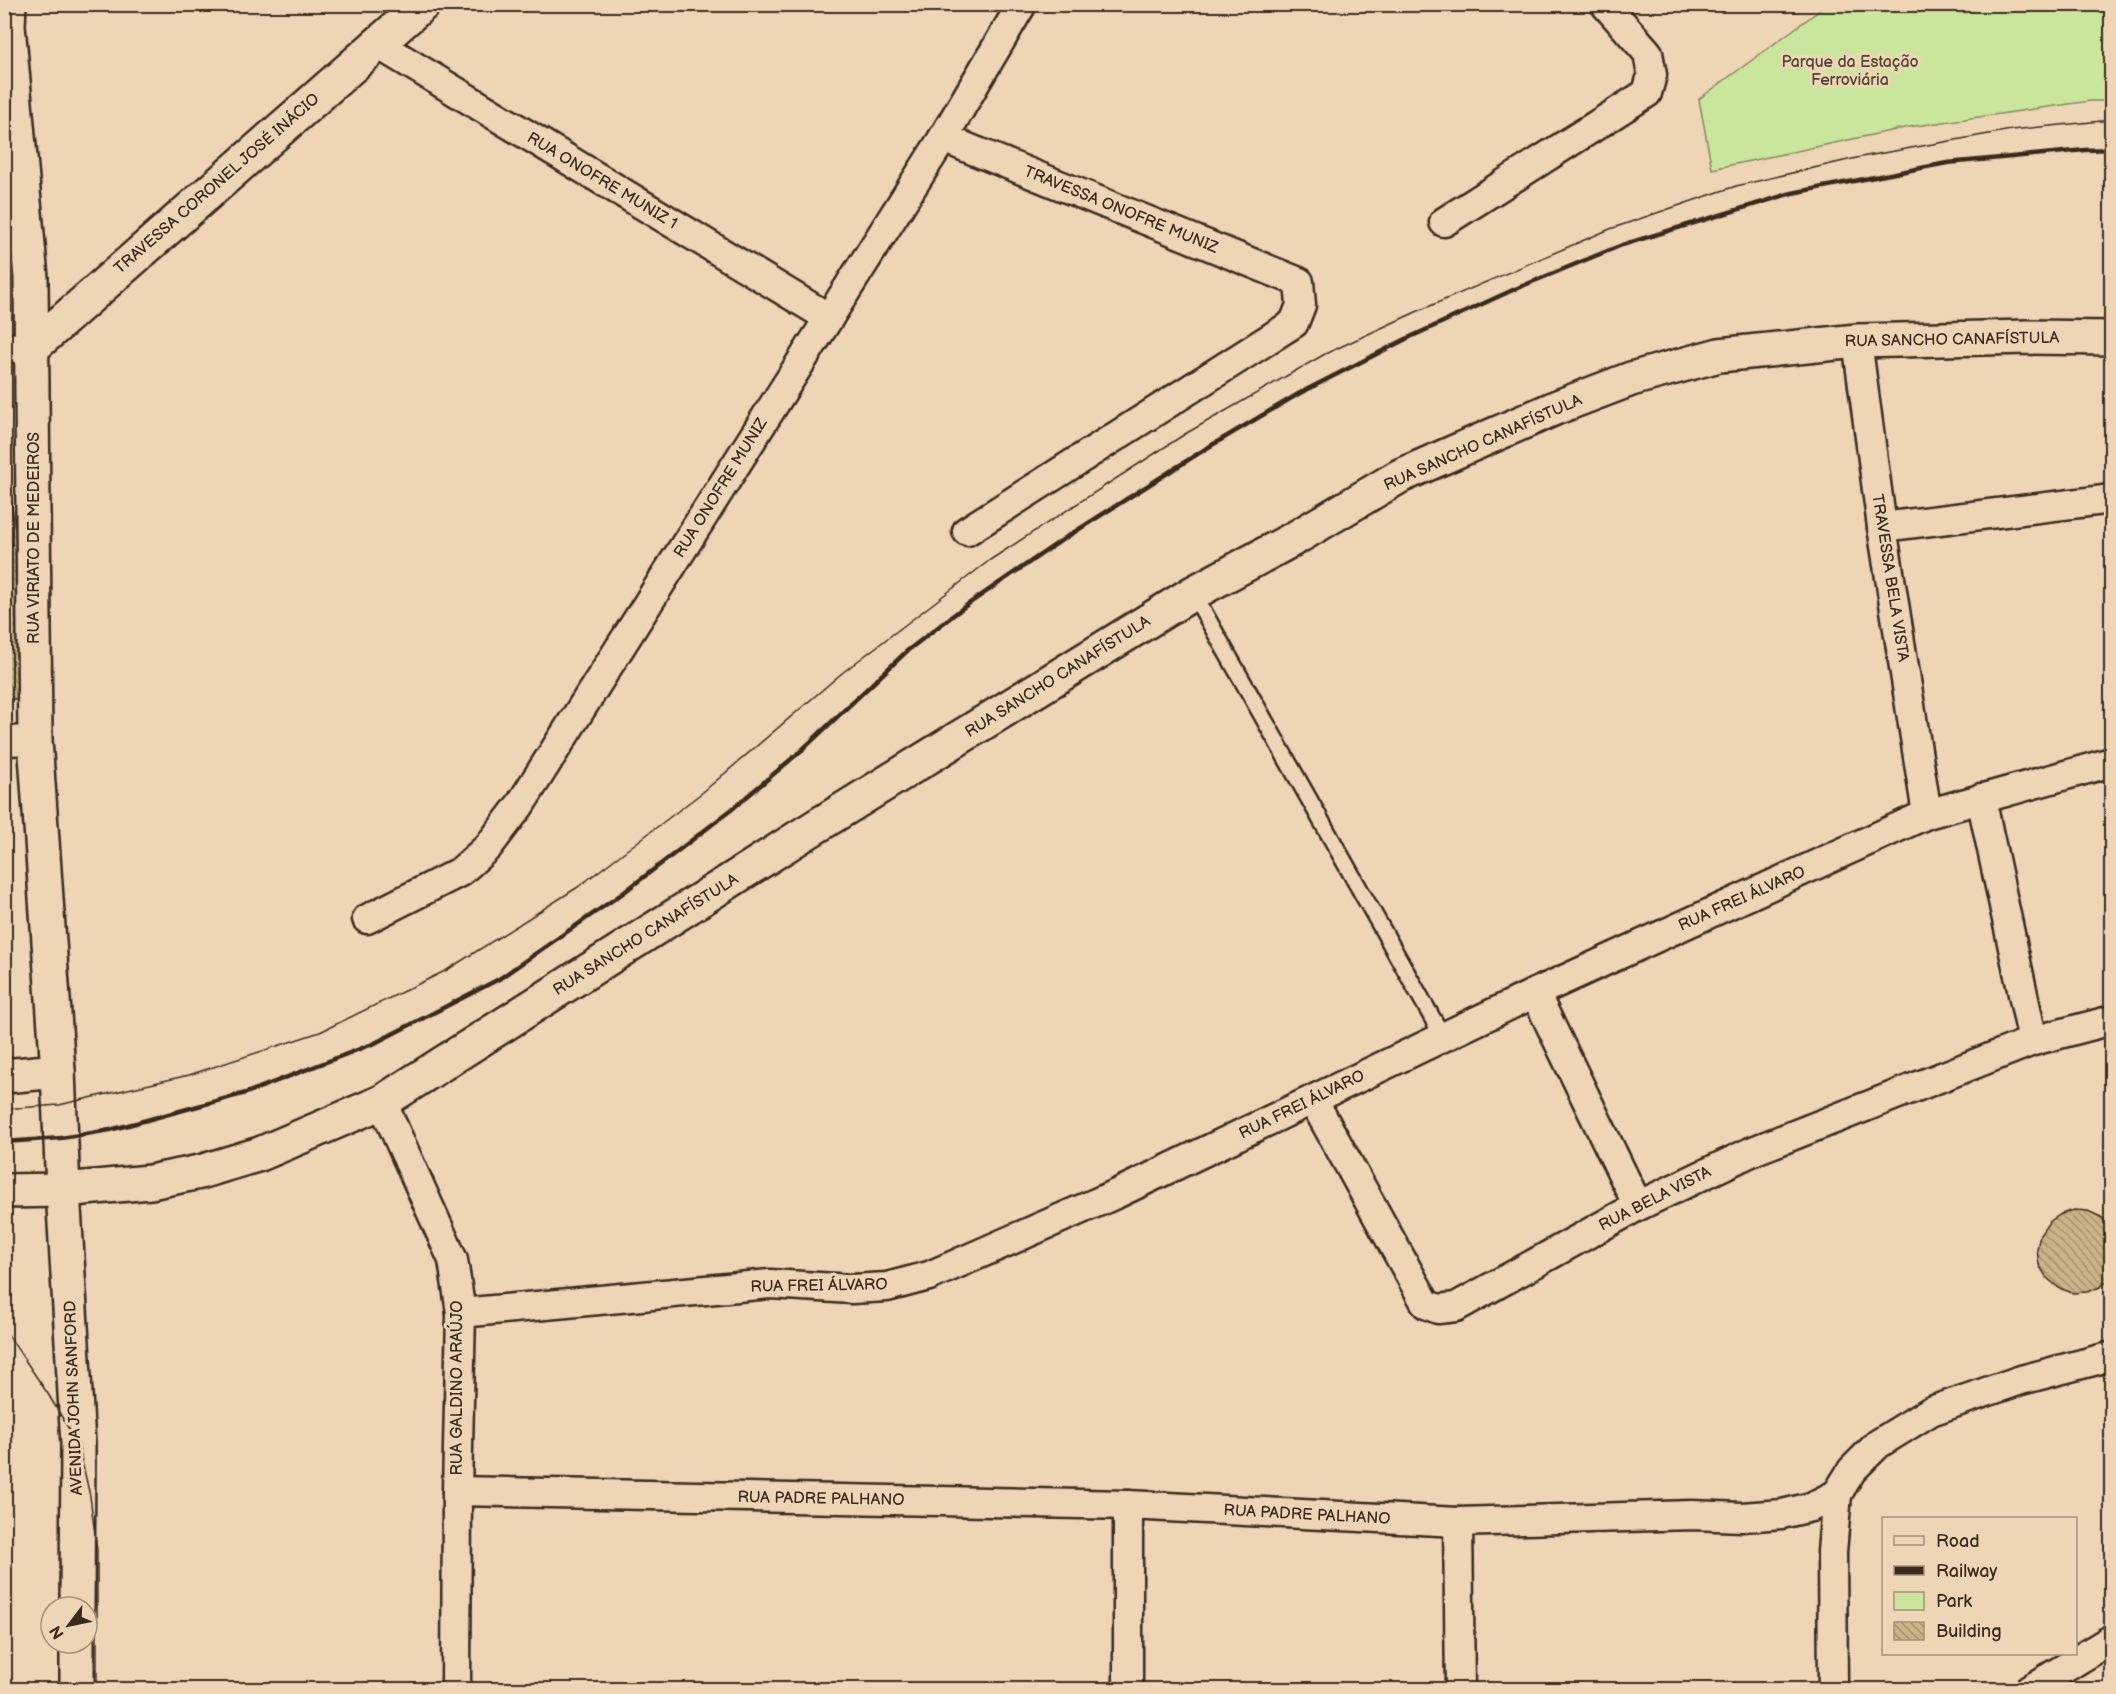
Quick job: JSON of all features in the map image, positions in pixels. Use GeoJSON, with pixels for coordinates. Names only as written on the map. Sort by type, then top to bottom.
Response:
{"type":"FeatureCollection","features":[{"type":"Feature","properties":{"kind":"main road","name":"TRAVESSA CORONEL JOSÉ INÁCIO"},"geometry":{"type":"LineString","coordinates":[[19,348],[423,4]]}},
{"type":"Feature","properties":{"kind":"main road","name":"RUA VIRIATO DE MEDEIROS"},"geometry":{"type":"LineString","coordinates":[[7,19],[31,278],[19,348],[20,740],[58,1071]]}},
{"type":"Feature","properties":{"kind":"main road","name":"RUA SANCHO CANAFÍSTULA"},"geometry":{"type":"LineString","coordinates":[[4,1191],[63,1190],[150,1182],[200,1172],[260,1154],[382,1102],[799,837],[1193,593],[1297,537],[1400,476],[1555,408],[1632,379],[1719,355],[1857,341],[2028,337],[2112,338]]}},
{"type":"Feature","properties":{"kind":"main road"},"geometry":{"type":"LineString","coordinates":[[4,1076],[58,1071]]}},
{"type":"Feature","properties":{"kind":"main road","name":"AVENIDA JOHN SANFORD"},"geometry":{"type":"LineString","coordinates":[[58,1071],[78,1444],[77,1595]]}},
{"type":"Feature","properties":{"kind":"main road"},"geometry":{"type":"LineString","coordinates":[[77,1655],[77,1689]]}},
{"type":"Feature","properties":{"kind":"street","name":"RUA ONOFRE MUNIZ"},"geometry":{"type":"LineString","coordinates":[[367,919],[460,872],[488,846],[520,805],[943,138],[1022,4]]}},
{"type":"Feature","properties":{"kind":"street"},"geometry":{"type":"LineString","coordinates":[[1444,222],[1647,93],[1652,75],[1648,54],[1605,4]]}},
{"type":"Feature","properties":{"kind":"street","name":"RUA ONOFRE MUNIZ 1"},"geometry":{"type":"LineString","coordinates":[[376,43],[829,318]]}},
{"type":"Feature","properties":{"kind":"street","name":"TRAVESSA ONOFRE MUNIZ"},"geometry":{"type":"LineString","coordinates":[[943,138],[1299,282],[1301,305],[1294,323],[968,531]]}},
{"type":"Feature","properties":{"kind":"street","name":"TRAVESSA BELA VISTA"},"geometry":{"type":"LineString","coordinates":[[1857,341],[1882,527],[1927,814]]}},
{"type":"Feature","properties":{"kind":"street"},"geometry":{"type":"LineString","coordinates":[[1882,527],[2112,499]]}},
{"type":"Feature","properties":{"kind":"street","name":"RUA FREI ÁLVARO"},"geometry":{"type":"LineString","coordinates":[[461,1313],[770,1284],[852,1289],[888,1287],[929,1276],[1106,1199],[1535,993],[1927,814],[2112,762]]}},
{"type":"Feature","properties":{"kind":"street"},"geometry":{"type":"LineString","coordinates":[[1981,798],[2033,1041]]}},
{"type":"Feature","properties":{"kind":"street"},"geometry":{"type":"LineString","coordinates":[[1535,993],[1638,1206]]}},
{"type":"Feature","properties":{"kind":"street","name":"RUA BELA VISTA"},"geometry":{"type":"LineString","coordinates":[[1313,1100],[1426,1304],[1438,1309],[1456,1307],[1638,1206],[1753,1151],[2033,1041],[2112,1020]]}},
{"type":"Feature","properties":{"kind":"street","name":"RUA GALDINO ARAÚJO"},"geometry":{"type":"LineString","coordinates":[[382,1102],[453,1260],[461,1313],[456,1689]]}},
{"type":"Feature","properties":{"kind":"street"},"geometry":{"type":"LineString","coordinates":[[1833,1689],[1832,1552],[1837,1494],[1851,1470],[1878,1444],[1931,1411],[2021,1380],[2112,1356]]}},
{"type":"Feature","properties":{"kind":"street","name":"RUA PADRE PALHANO"},"geometry":{"type":"LineString","coordinates":[[457,1491],[1128,1506],[1458,1522],[1692,1515],[1742,1517],[1782,1514],[1811,1507],[1837,1494]]}},
{"type":"Feature","properties":{"kind":"street"},"geometry":{"type":"LineString","coordinates":[[1128,1506],[1128,1689]]}},
{"type":"Feature","properties":{"kind":"street"},"geometry":{"type":"LineString","coordinates":[[1458,1522],[1460,1689]]}},
{"type":"Feature","properties":{"kind":"street"},"geometry":{"type":"LineString","coordinates":[[2029,1689],[2112,1638]]}},
{"type":"Feature","properties":{"kind":"lane"},"geometry":{"type":"LineString","coordinates":[[1193,593],[1443,1037]]}},
{"type":"Feature","properties":{"kind":"green space","name":"Parque da Estação Ferroviária"},"geometry":{"type":"Polygon","coordinates":[[[1827,5],[2111,5],[2111,101],[2090,101],[1909,127],[1712,169],[1699,99],[1827,5]]]}},
{"type":"Feature","properties":{"kind":"building"},"geometry":{"type":"Polygon","coordinates":[[[4,440],[35,697],[4,700],[4,440]]]}},
{"type":"Feature","properties":{"kind":"building"},"geometry":{"type":"Polygon","coordinates":[[[2074,1210],[2088,1211],[2101,1217],[2112,1226],[2112,1277],[2100,1287],[2087,1292],[2073,1293],[2059,1288],[2047,1278],[2039,1265],[2037,1249],[2040,1235],[2049,1222],[2061,1214],[2074,1210]]]}},
{"type":"Feature","properties":{"kind":"tram line"},"geometry":{"type":"LineString","coordinates":[[4,1109],[59,1105],[189,1075],[320,1032],[447,970],[578,887],[703,792],[842,673],[990,560],[1185,434],[1325,354],[1416,312],[1610,229],[1736,186],[1861,157],[2011,130],[2112,120]]}},
{"type":"Feature","properties":{"kind":"tram line"},"geometry":{"type":"LineString","coordinates":[[4,1329],[48,1394],[78,1444],[90,1496],[97,1550],[97,1690]]}},
{"type":"Feature","properties":{"kind":"railway"},"geometry":{"type":"LineString","coordinates":[[4,1142],[61,1138],[110,1130],[246,1093],[375,1043],[499,979],[623,893],[731,810],[802,750],[907,651],[964,607],[1065,538],[1207,448],[1300,393],[1408,338],[1515,289],[1622,245],[1792,193],[1947,163],[2112,149]]}}]}
